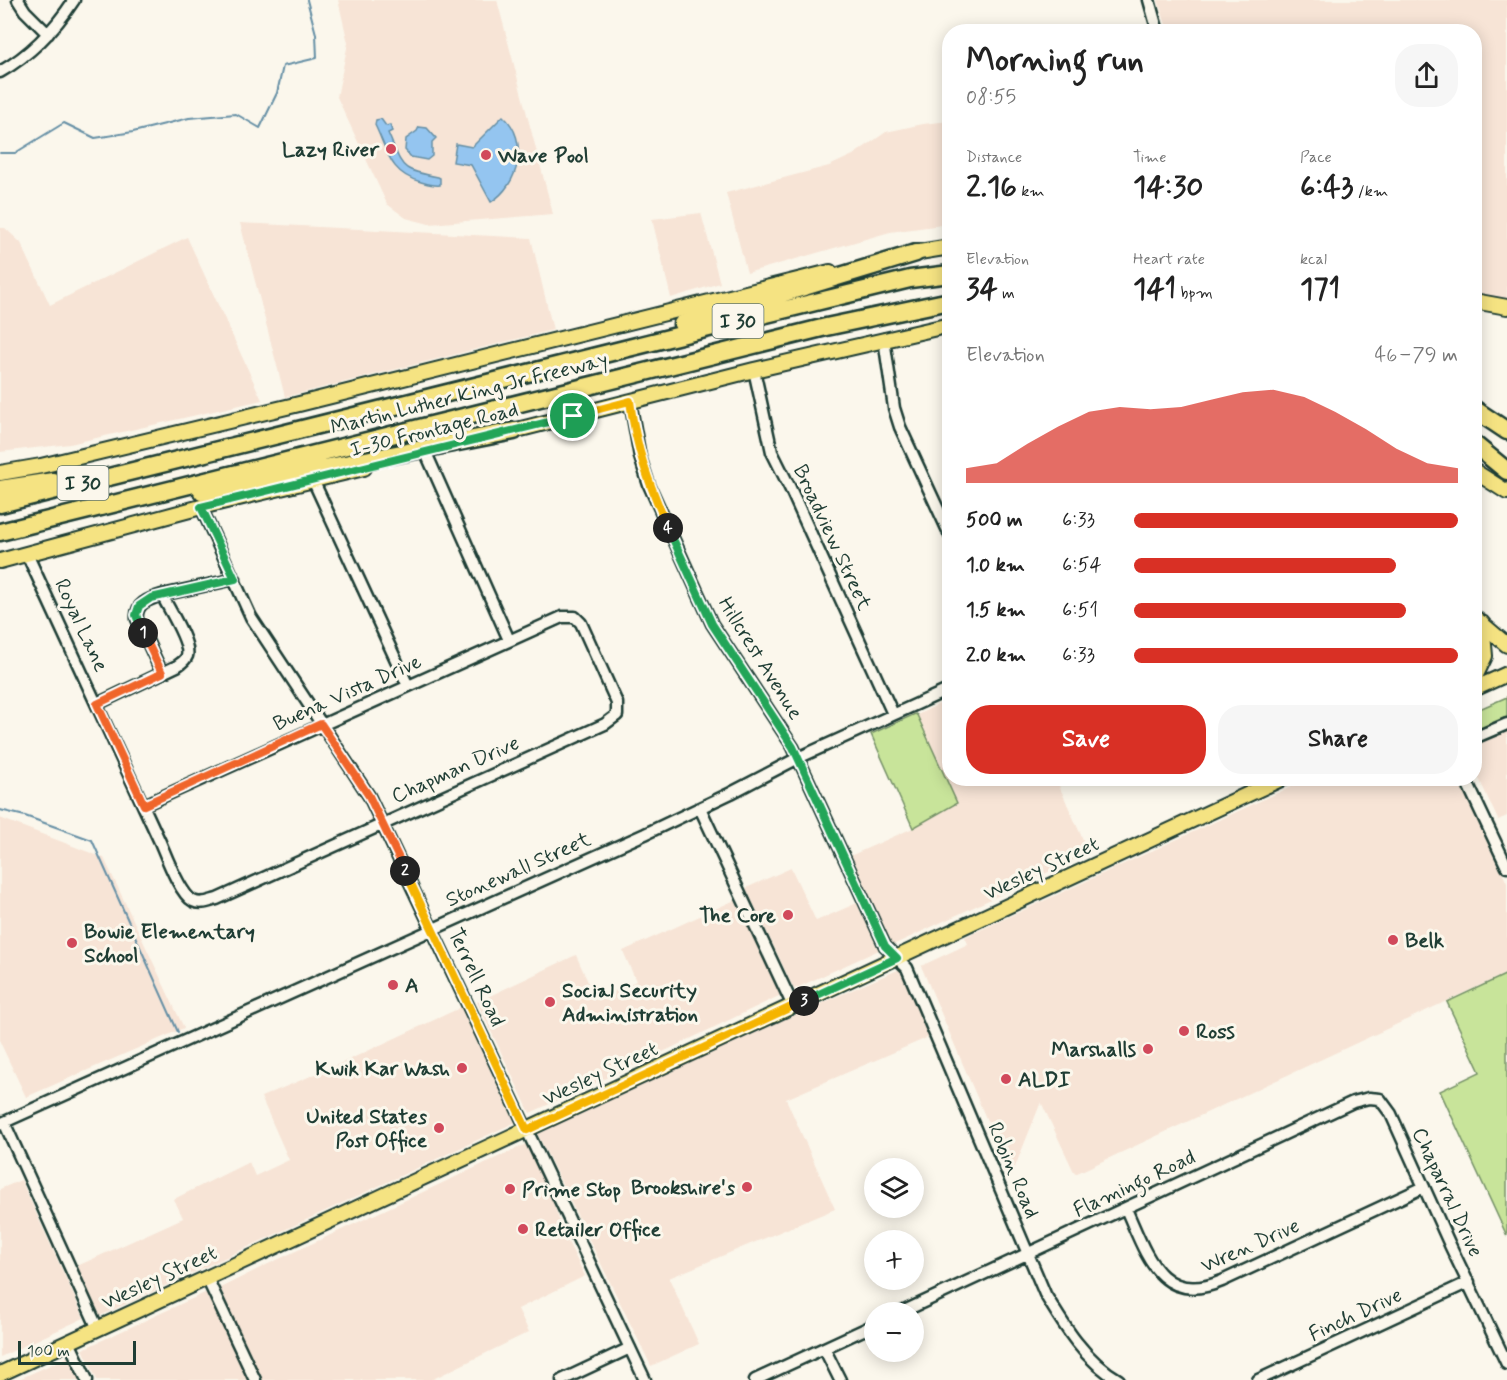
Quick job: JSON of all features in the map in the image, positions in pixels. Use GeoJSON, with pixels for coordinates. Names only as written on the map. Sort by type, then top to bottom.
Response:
{"type":"FeatureCollection","features":[{"type":"Feature","properties":{"kind":"highway"},"geometry":{"type":"LineString","coordinates":[[528,372],[916,252]]}},
{"type":"Feature","properties":{"kind":"highway","name":"Martin Luther King Jr Freeway"},"geometry":{"type":"LineString","coordinates":[[0,504],[871,288],[910,279],[942,275]]}},
{"type":"Feature","properties":{"kind":"highway","name":"Martin Luther King Jr Freeway"},"geometry":{"type":"LineString","coordinates":[[0,532],[826,327],[942,303]]}},
{"type":"Feature","properties":{"kind":"highway"},"geometry":{"type":"LineString","coordinates":[[1482,414],[1507,431]]}},
{"type":"Feature","properties":{"kind":"highway"},"geometry":{"type":"LineString","coordinates":[[56,518],[249,484],[514,431]]}},
{"type":"Feature","properties":{"kind":"highway"},"geometry":{"type":"LineString","coordinates":[[1482,448],[1507,464]]}},
{"type":"Feature","properties":{"kind":"highway"},"geometry":{"type":"LineString","coordinates":[[1482,450],[1507,471]]}},
{"type":"Feature","properties":{"kind":"highway"},"geometry":{"type":"LineString","coordinates":[[0,489],[166,462]]}},
{"type":"Feature","properties":{"kind":"main road"},"geometry":{"type":"LineString","coordinates":[[0,473],[41,466],[285,408],[732,295],[916,252],[942,248]]}},
{"type":"Feature","properties":{"kind":"main road"},"geometry":{"type":"LineString","coordinates":[[1482,303],[1507,307]]}},
{"type":"Feature","properties":{"kind":"main road"},"geometry":{"type":"LineString","coordinates":[[1482,304],[1507,314]]}},
{"type":"Feature","properties":{"kind":"main road","name":"I-30 Frontage Road"},"geometry":{"type":"LineString","coordinates":[[0,561],[201,507],[754,370],[942,327]]}},
{"type":"Feature","properties":{"kind":"main road"},"geometry":{"type":"LineString","coordinates":[[1482,476],[1507,492]]}},
{"type":"Feature","properties":{"kind":"main road"},"geometry":{"type":"LineString","coordinates":[[1482,622],[1507,634]]}},
{"type":"Feature","properties":{"kind":"main road"},"geometry":{"type":"LineString","coordinates":[[1482,623],[1507,645]]}},
{"type":"Feature","properties":{"kind":"main road"},"geometry":{"type":"LineString","coordinates":[[1482,641],[1485,656],[1482,666]]}},
{"type":"Feature","properties":{"kind":"main road"},"geometry":{"type":"LineString","coordinates":[[1482,685],[1507,674]]}},
{"type":"Feature","properties":{"kind":"main road","name":"Wesley Street"},"geometry":{"type":"LineString","coordinates":[[0,1374],[1266,786]]}},
{"type":"Feature","properties":{"kind":"street"},"geometry":{"type":"LineString","coordinates":[[18,0],[25,11],[48,34]]}},
{"type":"Feature","properties":{"kind":"street"},"geometry":{"type":"LineString","coordinates":[[0,72],[26,54],[48,34],[74,0]]}},
{"type":"Feature","properties":{"kind":"street"},"geometry":{"type":"LineString","coordinates":[[1149,0],[1156,24]]}},
{"type":"Feature","properties":{"kind":"street"},"geometry":{"type":"LineString","coordinates":[[884,339],[894,408],[900,427],[942,519]]}},
{"type":"Feature","properties":{"kind":"street","name":"Broadview Street"},"geometry":{"type":"LineString","coordinates":[[754,370],[772,452],[893,714]]}},
{"type":"Feature","properties":{"kind":"street","name":"Hillcrest Avenue"},"geometry":{"type":"LineString","coordinates":[[630,401],[640,457],[649,485],[712,624],[769,708],[798,758],[885,946],[897,958]]}},
{"type":"Feature","properties":{"kind":"street"},"geometry":{"type":"LineString","coordinates":[[426,453],[509,640]]}},
{"type":"Feature","properties":{"kind":"street"},"geometry":{"type":"LineString","coordinates":[[313,480],[408,686]]}},
{"type":"Feature","properties":{"kind":"street","name":"Terrell Road"},"geometry":{"type":"LineString","coordinates":[[201,507],[251,617],[369,796],[645,1380]]}},
{"type":"Feature","properties":{"kind":"street","name":"Royal Lane"},"geometry":{"type":"LineString","coordinates":[[27,554],[180,884],[188,897],[199,903]]}},
{"type":"Feature","properties":{"kind":"street"},"geometry":{"type":"LineString","coordinates":[[162,673],[136,615],[143,603],[162,595],[235,579]]}},
{"type":"Feature","properties":{"kind":"street"},"geometry":{"type":"LineString","coordinates":[[97,704],[184,661],[188,652],[185,640],[162,595]]}},
{"type":"Feature","properties":{"kind":"street","name":"Buena Vista Drive"},"geometry":{"type":"LineString","coordinates":[[144,805],[566,616]]}},
{"type":"Feature","properties":{"kind":"street","name":"Chapman Drive"},"geometry":{"type":"LineString","coordinates":[[199,903],[217,899],[605,723],[617,715],[614,693],[581,623],[575,617],[566,616]]}},
{"type":"Feature","properties":{"kind":"street","name":"Stonewall Street"},"geometry":{"type":"LineString","coordinates":[[2,1123],[600,854],[798,758],[942,693]]}},
{"type":"Feature","properties":{"kind":"street"},"geometry":{"type":"LineString","coordinates":[[1482,735],[1507,724]]}},
{"type":"Feature","properties":{"kind":"street"},"geometry":{"type":"LineString","coordinates":[[1469,786],[1507,867]]}},
{"type":"Feature","properties":{"kind":"street"},"geometry":{"type":"LineString","coordinates":[[700,807],[794,1006]]}},
{"type":"Feature","properties":{"kind":"street","name":"Robin Road"},"geometry":{"type":"LineString","coordinates":[[897,958],[907,968],[1046,1293],[1068,1331],[1103,1371],[1119,1380]]}},
{"type":"Feature","properties":{"kind":"street","name":"Flamingo Road"},"geometry":{"type":"LineString","coordinates":[[924,1302],[1353,1102],[1369,1098],[1380,1099],[1383,1102]]}},
{"type":"Feature","properties":{"kind":"street","name":"Chaparral Drive"},"geometry":{"type":"LineString","coordinates":[[1383,1102],[1391,1114],[1507,1364]]}},
{"type":"Feature","properties":{"kind":"street"},"geometry":{"type":"LineString","coordinates":[[2,1123],[98,1329]]}},
{"type":"Feature","properties":{"kind":"street","name":"Wren Drive"},"geometry":{"type":"LineString","coordinates":[[1126,1209],[1154,1268],[1179,1285],[1199,1289],[1222,1281],[1424,1187]]}},
{"type":"Feature","properties":{"kind":"street"},"geometry":{"type":"LineString","coordinates":[[207,1278],[255,1380]]}},
{"type":"Feature","properties":{"kind":"street","name":"Finch Drive"},"geometry":{"type":"LineString","coordinates":[[1258,1380],[1469,1282]]}},
{"type":"Feature","properties":{"kind":"street"},"geometry":{"type":"LineString","coordinates":[[755,1380],[864,1330]]}},
{"type":"Feature","properties":{"kind":"street"},"geometry":{"type":"LineString","coordinates":[[69,1342],[87,1380]]}},
{"type":"Feature","properties":{"kind":"street"},"geometry":{"type":"LineString","coordinates":[[562,1380],[630,1348]]}},
{"type":"Feature","properties":{"kind":"street"},"geometry":{"type":"LineString","coordinates":[[824,1348],[840,1380]]}},
{"type":"Feature","properties":{"kind":"shaded area"},"geometry":{"type":"Polygon","coordinates":[[[338,0],[497,0],[553,214],[429,224],[406,218],[387,204],[337,97],[348,43],[338,0]]]}},
{"type":"Feature","properties":{"kind":"shaded area"},"geometry":{"type":"Polygon","coordinates":[[[1158,0],[1507,0],[1507,300],[1482,295],[1482,24],[1166,24],[1158,0]]]}},
{"type":"Feature","properties":{"kind":"shaded area"},"geometry":{"type":"Polygon","coordinates":[[[942,122],[942,225],[890,232],[747,273],[726,193],[829,166],[853,155],[886,132],[942,122]]]}},
{"type":"Feature","properties":{"kind":"shaded area"},"geometry":{"type":"Polygon","coordinates":[[[701,213],[720,283],[671,298],[652,219],[701,213]]]}},
{"type":"Feature","properties":{"kind":"shaded area"},"geometry":{"type":"Polygon","coordinates":[[[240,223],[531,238],[553,330],[285,397],[240,223]]]}},
{"type":"Feature","properties":{"kind":"shaded area"},"geometry":{"type":"Polygon","coordinates":[[[0,228],[5,228],[21,243],[50,305],[187,237],[262,400],[70,444],[0,452],[0,228]]]}},
{"type":"Feature","properties":{"kind":"shaded area"},"geometry":{"type":"Polygon","coordinates":[[[942,702],[942,770],[917,715],[942,702]]]}},
{"type":"Feature","properties":{"kind":"shaded area"},"geometry":{"type":"Polygon","coordinates":[[[1507,731],[1507,816],[1498,820],[1482,785],[1482,743],[1507,731]]]}},
{"type":"Feature","properties":{"kind":"shaded area"},"geometry":{"type":"Polygon","coordinates":[[[949,786],[1059,786],[1089,853],[891,946],[850,856],[913,828],[957,803],[949,786]]]}},
{"type":"Feature","properties":{"kind":"shaded area"},"geometry":{"type":"Polygon","coordinates":[[[1293,786],[1461,786],[1507,883],[1507,973],[1075,1174],[1041,1102],[1011,1177],[921,966],[968,944],[965,937],[1293,786]]]}},
{"type":"Feature","properties":{"kind":"shaded area","name":"Bowie Elementary School"},"geometry":{"type":"Polygon","coordinates":[[[0,818],[104,858],[184,1028],[26,1097],[0,1042],[0,818]]]}},
{"type":"Feature","properties":{"kind":"shaded area"},"geometry":{"type":"Polygon","coordinates":[[[791,868],[816,921],[857,903],[879,950],[794,989],[746,888],[791,868]]]}},
{"type":"Feature","properties":{"kind":"shaded area"},"geometry":{"type":"Polygon","coordinates":[[[735,900],[781,995],[530,1113],[477,1002],[576,955],[596,1000],[636,981],[623,951],[735,900]]]}},
{"type":"Feature","properties":{"kind":"shaded area"},"geometry":{"type":"Polygon","coordinates":[[[900,969],[929,1037],[786,1099],[835,1209],[669,1278],[699,1344],[651,1366],[537,1133],[776,1023],[900,969]]]}},
{"type":"Feature","properties":{"kind":"shaded area"},"geometry":{"type":"Polygon","coordinates":[[[464,1006],[518,1121],[100,1316],[75,1267],[183,1218],[174,1199],[249,1162],[255,1176],[289,1160],[261,1097],[344,1062],[464,1006]]]}},
{"type":"Feature","properties":{"kind":"shaded area"},"geometry":{"type":"Polygon","coordinates":[[[526,1144],[551,1197],[565,1236],[585,1276],[518,1309],[529,1332],[431,1380],[257,1380],[245,1355],[249,1353],[220,1288],[526,1144]]]}},
{"type":"Feature","properties":{"kind":"shaded area"},"geometry":{"type":"Polygon","coordinates":[[[21,1180],[84,1318],[0,1357],[0,1189],[21,1180]]]}},
{"type":"Feature","properties":{"kind":"shaded area"},"geometry":{"type":"Polygon","coordinates":[[[209,1291],[249,1380],[97,1380],[83,1349],[209,1291]]]}},
{"type":"Feature","properties":{"kind":"shaded area"},"geometry":{"type":"Polygon","coordinates":[[[70,1356],[81,1380],[17,1380],[70,1356]]]}},
{"type":"Feature","properties":{"kind":"green space"},"geometry":{"type":"Polygon","coordinates":[[[1507,697],[1507,717],[1482,729],[1482,708],[1507,697]]]}},
{"type":"Feature","properties":{"kind":"green space"},"geometry":{"type":"Polygon","coordinates":[[[917,715],[942,770],[942,786],[949,786],[957,803],[913,828],[871,734],[917,715]]]}},
{"type":"Feature","properties":{"kind":"green space"},"geometry":{"type":"Polygon","coordinates":[[[1507,974],[1507,1236],[1440,1091],[1480,1072],[1447,1002],[1507,974]]]}},
{"type":"Feature","properties":{"kind":"water","name":"Wave Pool"},"geometry":{"type":"Polygon","coordinates":[[[503,116],[516,137],[518,162],[508,185],[491,202],[471,165],[453,162],[456,144],[472,147],[503,116]]]}},
{"type":"Feature","properties":{"kind":"water","name":"Lazy River"},"geometry":{"type":"Polygon","coordinates":[[[381,119],[386,126],[390,125],[392,131],[388,133],[404,166],[416,172],[440,178],[440,185],[411,178],[396,168],[375,125],[376,120],[381,119]]]}},
{"type":"Feature","properties":{"kind":"water"},"geometry":{"type":"Polygon","coordinates":[[[419,127],[427,128],[436,138],[432,142],[432,156],[427,160],[411,157],[405,150],[406,139],[419,127]]]}},
{"type":"Feature","properties":{"kind":"waterway"},"geometry":{"type":"LineString","coordinates":[[0,153],[15,153],[64,123],[95,138],[133,132],[189,118],[236,114],[260,128],[277,93],[283,66],[317,58],[316,34],[307,0]]}},
{"type":"Feature","properties":{"kind":"waterway"},"geometry":{"type":"LineString","coordinates":[[0,810],[25,816],[92,840],[178,1032]]}},
{"type":"Feature","properties":{"kind":"place","name":"Lazy River"},"geometry":{"type":"Point","coordinates":[391,149]}},
{"type":"Feature","properties":{"kind":"place","name":"Wave Pool"},"geometry":{"type":"Point","coordinates":[486,155]}},
{"type":"Feature","properties":{"kind":"place","name":"The Core"},"geometry":{"type":"Point","coordinates":[788,915]}},
{"type":"Feature","properties":{"kind":"place","name":"Belk"},"geometry":{"type":"Point","coordinates":[1393,940]}},
{"type":"Feature","properties":{"kind":"place","name":"Bowie Elementary School"},"geometry":{"type":"Point","coordinates":[72,943]}},
{"type":"Feature","properties":{"kind":"place","name":"A"},"geometry":{"type":"Point","coordinates":[393,985]}},
{"type":"Feature","properties":{"kind":"place","name":"Social Security Administration"},"geometry":{"type":"Point","coordinates":[550,1002]}},
{"type":"Feature","properties":{"kind":"place","name":"Ross"},"geometry":{"type":"Point","coordinates":[1184,1031]}},
{"type":"Feature","properties":{"kind":"place","name":"Marshalls"},"geometry":{"type":"Point","coordinates":[1148,1049]}},
{"type":"Feature","properties":{"kind":"place","name":"Kwik Kar Wash"},"geometry":{"type":"Point","coordinates":[462,1068]}},
{"type":"Feature","properties":{"kind":"place","name":"ALDI"},"geometry":{"type":"Point","coordinates":[1006,1079]}},
{"type":"Feature","properties":{"kind":"place","name":"United States Post Office"},"geometry":{"type":"Point","coordinates":[439,1128]}},
{"type":"Feature","properties":{"kind":"place","name":"Brookshire's"},"geometry":{"type":"Point","coordinates":[747,1187]}},
{"type":"Feature","properties":{"kind":"place","name":"Prime Stop"},"geometry":{"type":"Point","coordinates":[510,1189]}},
{"type":"Feature","properties":{"kind":"place","name":"Retailer Office"},"geometry":{"type":"Point","coordinates":[523,1229]}},
{"type":"Feature","properties":{"kind":"route"},"geometry":{"type":"LineString","coordinates":[[630,401],[640,457],[649,485],[712,624],[763,698],[793,747],[885,946],[897,958],[527,1130],[369,796],[321,724],[144,805],[97,704],[162,673],[136,619],[139,606],[151,598],[235,579],[201,507],[573,416],[630,401]]}}]}
